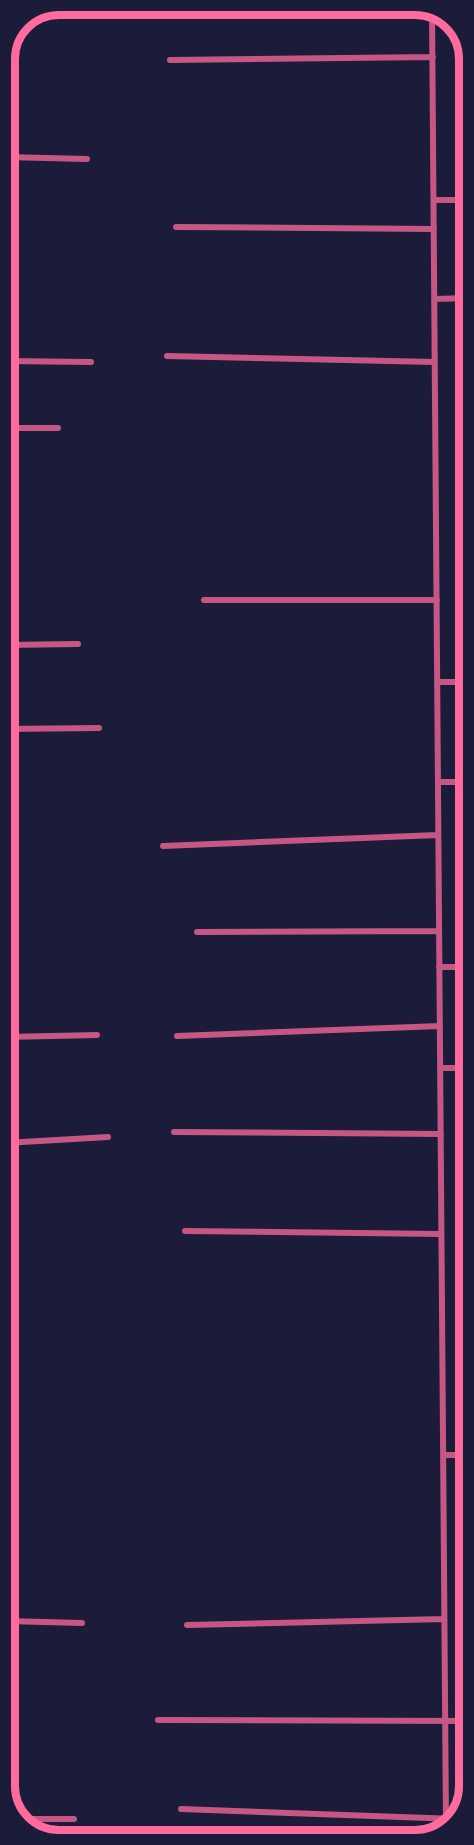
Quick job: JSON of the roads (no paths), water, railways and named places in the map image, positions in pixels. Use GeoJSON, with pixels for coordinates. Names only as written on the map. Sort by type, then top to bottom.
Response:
{"type":"FeatureCollection","features":[{"type":"Feature","properties":{"kind":"street"},"geometry":{"type":"LineString","coordinates":[[432,18],[446,1817]]}},
{"type":"Feature","properties":{"kind":"street"},"geometry":{"type":"LineString","coordinates":[[170,60],[433,57]]}},
{"type":"Feature","properties":{"kind":"street"},"geometry":{"type":"LineString","coordinates":[[15,157],[87,159]]}},
{"type":"Feature","properties":{"kind":"street"},"geometry":{"type":"LineString","coordinates":[[434,200],[459,200]]}},
{"type":"Feature","properties":{"kind":"street"},"geometry":{"type":"LineString","coordinates":[[176,227],[434,229]]}},
{"type":"Feature","properties":{"kind":"street"},"geometry":{"type":"LineString","coordinates":[[434,299],[459,298]]}},
{"type":"Feature","properties":{"kind":"street"},"geometry":{"type":"LineString","coordinates":[[167,356],[435,362]]}},
{"type":"Feature","properties":{"kind":"street"},"geometry":{"type":"LineString","coordinates":[[15,361],[91,362]]}},
{"type":"Feature","properties":{"kind":"street"},"geometry":{"type":"LineString","coordinates":[[15,428],[58,428]]}},
{"type":"Feature","properties":{"kind":"street"},"geometry":{"type":"LineString","coordinates":[[204,600],[437,600]]}},
{"type":"Feature","properties":{"kind":"street"},"geometry":{"type":"LineString","coordinates":[[15,645],[78,644]]}},
{"type":"Feature","properties":{"kind":"street"},"geometry":{"type":"LineString","coordinates":[[437,682],[459,682]]}},
{"type":"Feature","properties":{"kind":"street"},"geometry":{"type":"LineString","coordinates":[[15,729],[99,728]]}},
{"type":"Feature","properties":{"kind":"street"},"geometry":{"type":"LineString","coordinates":[[438,782],[459,782]]}},
{"type":"Feature","properties":{"kind":"street"},"geometry":{"type":"LineString","coordinates":[[163,846],[438,835]]}},
{"type":"Feature","properties":{"kind":"street"},"geometry":{"type":"LineString","coordinates":[[197,932],[439,931]]}},
{"type":"Feature","properties":{"kind":"street"},"geometry":{"type":"LineString","coordinates":[[439,967],[459,967]]}},
{"type":"Feature","properties":{"kind":"street"},"geometry":{"type":"LineString","coordinates":[[177,1036],[440,1026]]}},
{"type":"Feature","properties":{"kind":"street"},"geometry":{"type":"LineString","coordinates":[[15,1037],[97,1035]]}},
{"type":"Feature","properties":{"kind":"street"},"geometry":{"type":"LineString","coordinates":[[440,1068],[459,1068]]}},
{"type":"Feature","properties":{"kind":"street"},"geometry":{"type":"LineString","coordinates":[[174,1132],[441,1134]]}},
{"type":"Feature","properties":{"kind":"street"},"geometry":{"type":"LineString","coordinates":[[15,1142],[108,1137]]}},
{"type":"Feature","properties":{"kind":"street"},"geometry":{"type":"LineString","coordinates":[[185,1231],[441,1234]]}},
{"type":"Feature","properties":{"kind":"street"},"geometry":{"type":"LineString","coordinates":[[443,1455],[459,1455]]}},
{"type":"Feature","properties":{"kind":"street"},"geometry":{"type":"LineString","coordinates":[[187,1625],[444,1619]]}},
{"type":"Feature","properties":{"kind":"street"},"geometry":{"type":"LineString","coordinates":[[15,1621],[81,1623]]}},
{"type":"Feature","properties":{"kind":"street"},"geometry":{"type":"LineString","coordinates":[[158,1720],[459,1721]]}},
{"type":"Feature","properties":{"kind":"street"},"geometry":{"type":"LineString","coordinates":[[180,1809],[444,1819]]}},
{"type":"Feature","properties":{"kind":"street"},"geometry":{"type":"LineString","coordinates":[[30,1819],[74,1819]]}}]}
